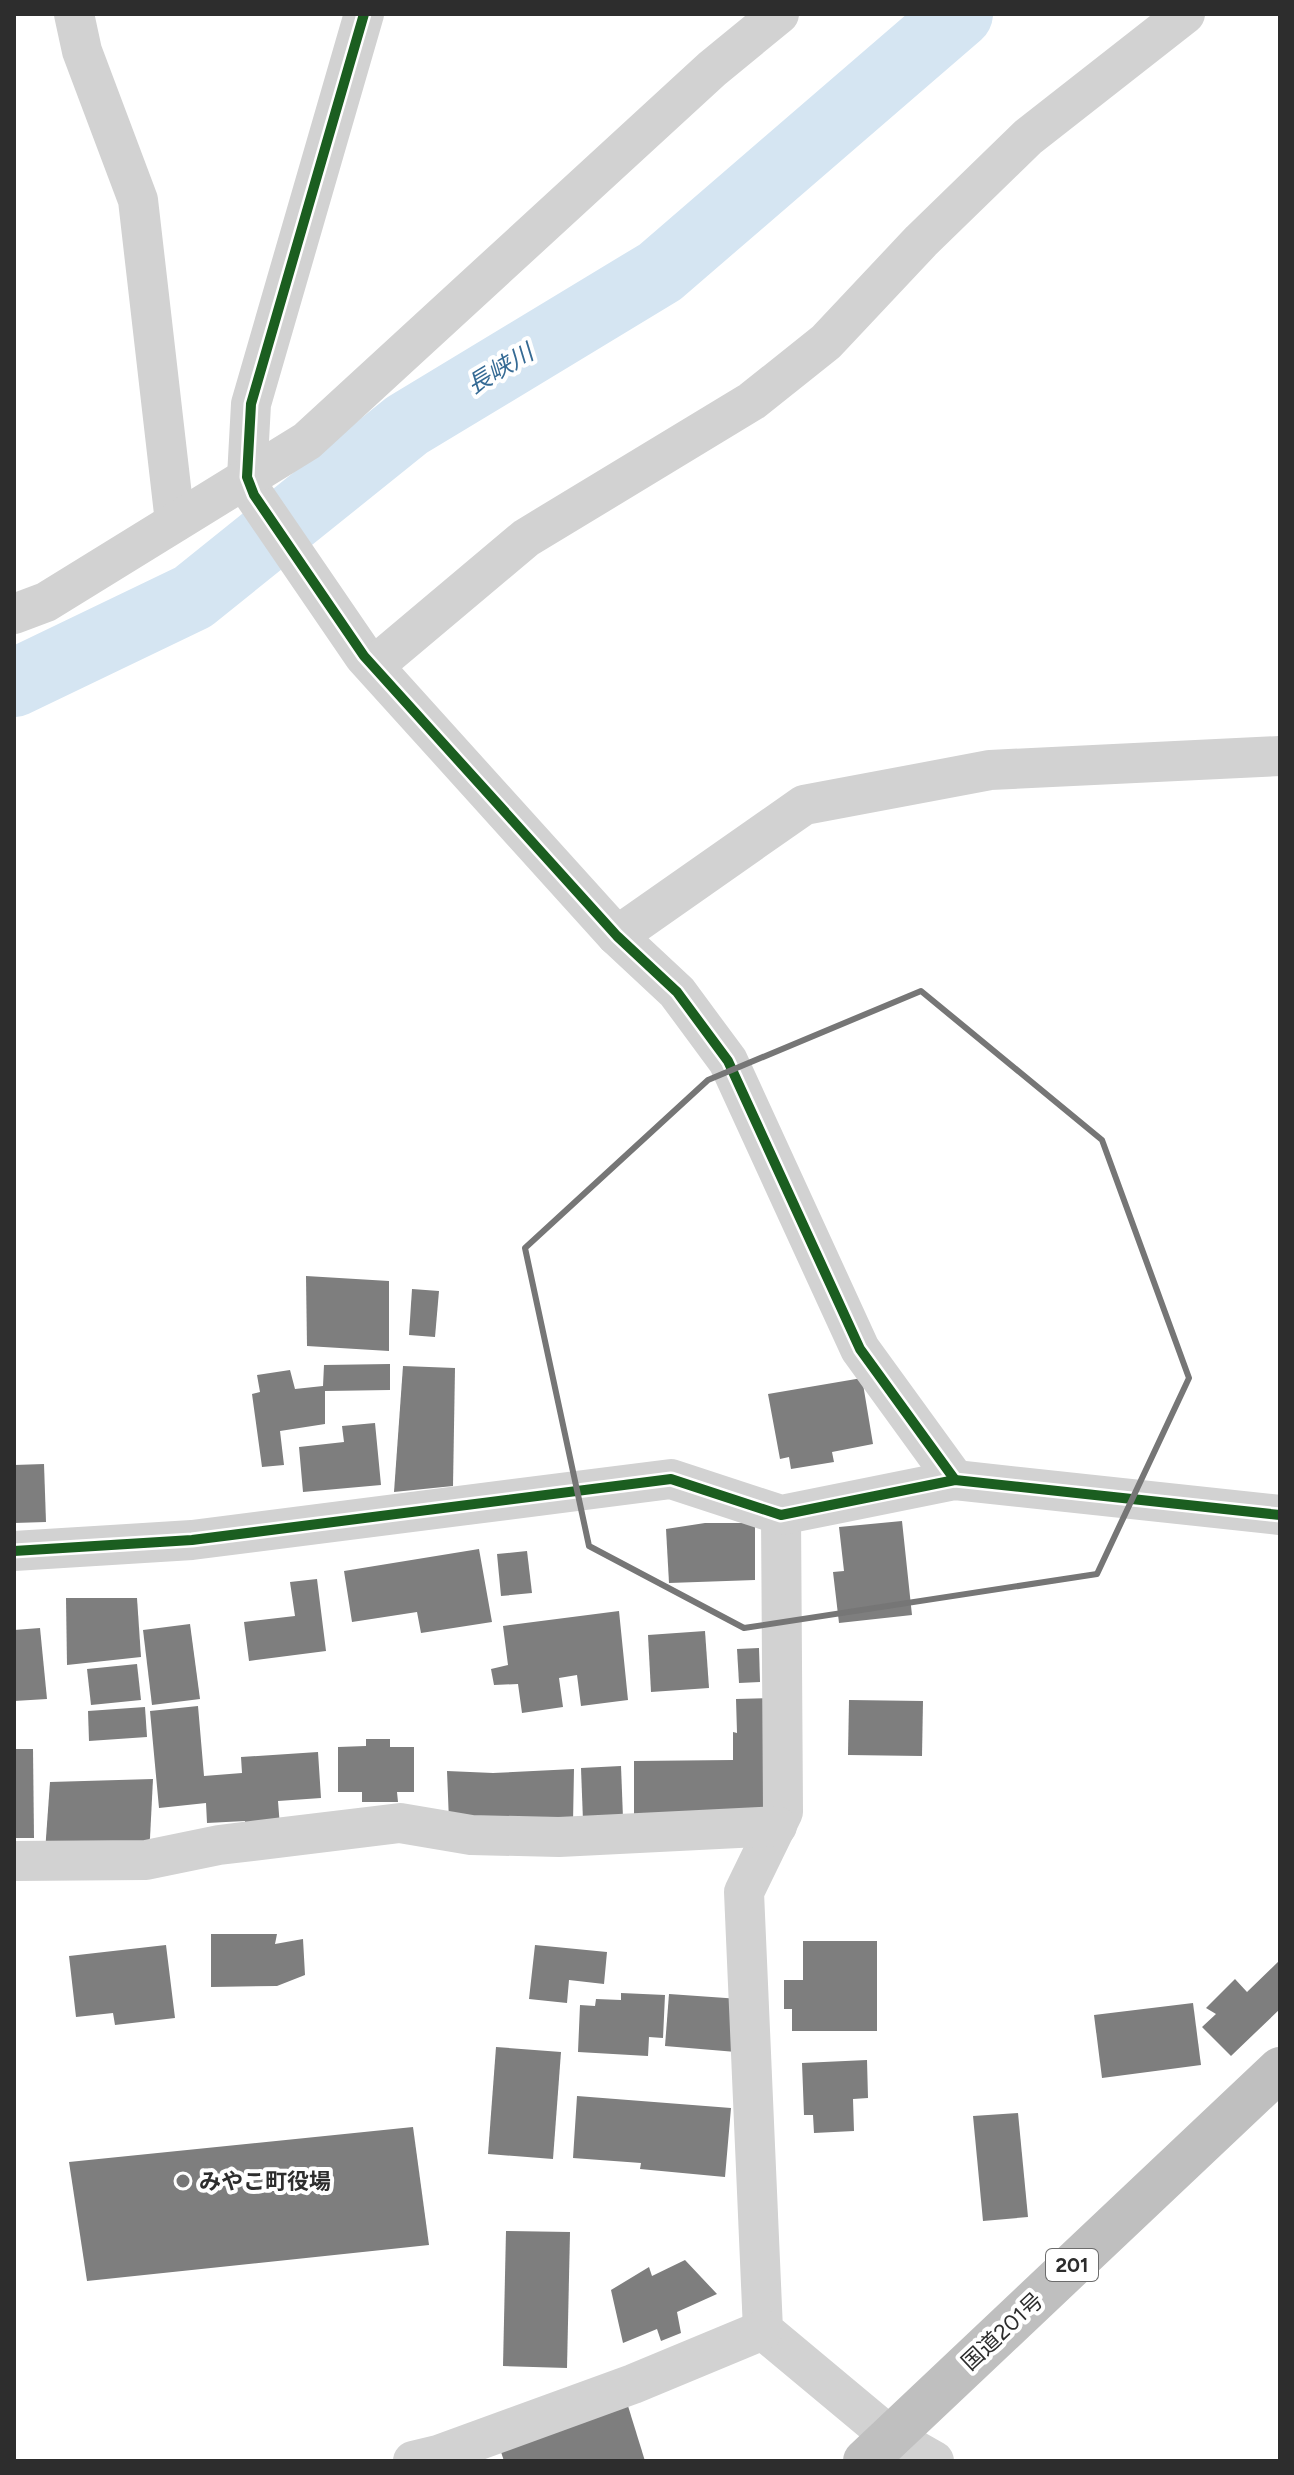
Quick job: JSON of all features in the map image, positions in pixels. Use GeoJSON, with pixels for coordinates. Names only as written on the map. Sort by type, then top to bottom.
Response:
{"type":"FeatureCollection","features":[{"type":"Feature","properties":{"kind":"highway","name":"国道201号"},"geometry":{"type":"LineString","coordinates":[[878,2448],[1280,2069]]}},
{"type":"Feature","properties":{"kind":"street"},"geometry":{"type":"LineString","coordinates":[[74,14],[82,51],[138,200],[175,522]]}},
{"type":"Feature","properties":{"kind":"street"},"geometry":{"type":"LineString","coordinates":[[364,14],[251,404],[251,486],[370,660],[617,936],[677,992],[728,1061],[860,1349],[955,1480]]}},
{"type":"Feature","properties":{"kind":"street"},"geometry":{"type":"LineString","coordinates":[[14,614],[46,602],[175,522],[251,486],[307,441],[712,69],[779,14]]}},
{"type":"Feature","properties":{"kind":"street"},"geometry":{"type":"LineString","coordinates":[[370,660],[526,538],[752,401],[826,342],[921,241],[1028,137],[1185,14]]}},
{"type":"Feature","properties":{"kind":"street"},"geometry":{"type":"LineString","coordinates":[[617,936],[804,805],[990,770],[1280,756]]}},
{"type":"Feature","properties":{"kind":"street"},"geometry":{"type":"LineString","coordinates":[[14,1551],[192,1540],[671,1479],[781,1515],[955,1480],[1280,1515]]}},
{"type":"Feature","properties":{"kind":"street"},"geometry":{"type":"LineString","coordinates":[[781,1515],[783,1812],[744,1892],[763,2330],[878,2448],[934,2461]]}},
{"type":"Feature","properties":{"kind":"street"},"geometry":{"type":"LineString","coordinates":[[14,1861],[146,1860],[219,1845],[400,1823],[471,1835],[559,1837],[777,1826]]}},
{"type":"Feature","properties":{"kind":"street"},"geometry":{"type":"LineString","coordinates":[[413,2461],[438,2455],[633,2384],[763,2330]]}},
{"type":"Feature","properties":{"kind":"highlighted area"},"geometry":{"type":"Polygon","coordinates":[[[921,991],[1102,1140],[1189,1378],[1097,1574],[744,1628],[589,1546],[525,1248],[708,1080],[921,991]]]}},
{"type":"Feature","properties":{"kind":"building"},"geometry":{"type":"Polygon","coordinates":[[[306,1276],[389,1281],[389,1351],[307,1346],[306,1276]]]}},
{"type":"Feature","properties":{"kind":"building"},"geometry":{"type":"Polygon","coordinates":[[[412,1289],[439,1291],[435,1337],[409,1335],[412,1289]]]}},
{"type":"Feature","properties":{"kind":"building"},"geometry":{"type":"Polygon","coordinates":[[[390,1364],[390,1390],[325,1391],[325,1424],[280,1431],[284,1465],[262,1467],[252,1394],[260,1392],[257,1375],[290,1370],[295,1389],[323,1386],[324,1365],[390,1364]]]}},
{"type":"Feature","properties":{"kind":"building"},"geometry":{"type":"Polygon","coordinates":[[[403,1366],[455,1368],[453,1486],[394,1492],[403,1366]]]}},
{"type":"Feature","properties":{"kind":"building"},"geometry":{"type":"Polygon","coordinates":[[[862,1378],[873,1444],[832,1452],[834,1462],[791,1469],[789,1457],[780,1459],[768,1394],[862,1378]]]}},
{"type":"Feature","properties":{"kind":"building"},"geometry":{"type":"Polygon","coordinates":[[[375,1423],[381,1485],[303,1492],[299,1447],[344,1442],[342,1426],[375,1423]]]}},
{"type":"Feature","properties":{"kind":"building"},"geometry":{"type":"Polygon","coordinates":[[[44,1464],[46,1522],[14,1523],[14,1465],[44,1464]]]}},
{"type":"Feature","properties":{"kind":"building"},"geometry":{"type":"Polygon","coordinates":[[[902,1521],[912,1615],[839,1623],[833,1572],[844,1571],[839,1527],[902,1521]]]}},
{"type":"Feature","properties":{"kind":"building"},"geometry":{"type":"Polygon","coordinates":[[[705,1523],[755,1523],[755,1580],[669,1583],[666,1529],[705,1523]]]}},
{"type":"Feature","properties":{"kind":"building"},"geometry":{"type":"Polygon","coordinates":[[[479,1549],[492,1622],[421,1633],[417,1612],[352,1622],[344,1571],[479,1549]]]}},
{"type":"Feature","properties":{"kind":"building"},"geometry":{"type":"Polygon","coordinates":[[[527,1551],[532,1593],[501,1596],[497,1554],[527,1551]]]}},
{"type":"Feature","properties":{"kind":"building"},"geometry":{"type":"Polygon","coordinates":[[[317,1579],[326,1651],[249,1661],[244,1622],[295,1616],[290,1582],[317,1579]]]}},
{"type":"Feature","properties":{"kind":"building"},"geometry":{"type":"Polygon","coordinates":[[[66,1598],[137,1598],[141,1657],[67,1665],[66,1598]]]}},
{"type":"Feature","properties":{"kind":"building"},"geometry":{"type":"Polygon","coordinates":[[[619,1611],[628,1700],[581,1706],[577,1675],[559,1678],[563,1707],[522,1713],[518,1684],[494,1685],[491,1669],[508,1665],[503,1626],[619,1611]]]}},
{"type":"Feature","properties":{"kind":"building"},"geometry":{"type":"Polygon","coordinates":[[[190,1624],[200,1699],[152,1705],[143,1630],[190,1624]]]}},
{"type":"Feature","properties":{"kind":"building"},"geometry":{"type":"Polygon","coordinates":[[[40,1628],[47,1699],[14,1701],[14,1630],[40,1628]]]}},
{"type":"Feature","properties":{"kind":"building"},"geometry":{"type":"Polygon","coordinates":[[[705,1631],[709,1688],[651,1692],[648,1635],[705,1631]]]}},
{"type":"Feature","properties":{"kind":"building"},"geometry":{"type":"Polygon","coordinates":[[[759,1648],[760,1682],[739,1683],[737,1649],[759,1648]]]}},
{"type":"Feature","properties":{"kind":"building"},"geometry":{"type":"Polygon","coordinates":[[[137,1664],[141,1700],[91,1705],[87,1669],[137,1664]]]}},
{"type":"Feature","properties":{"kind":"building"},"geometry":{"type":"Polygon","coordinates":[[[775,1698],[775,1813],[634,1815],[634,1761],[733,1760],[733,1732],[737,1733],[736,1699],[775,1698]]]}},
{"type":"Feature","properties":{"kind":"building"},"geometry":{"type":"Polygon","coordinates":[[[849,1700],[923,1701],[922,1756],[848,1755],[849,1700]]]}},
{"type":"Feature","properties":{"kind":"building"},"geometry":{"type":"Polygon","coordinates":[[[198,1706],[204,1776],[242,1773],[241,1757],[318,1752],[321,1798],[278,1801],[280,1827],[245,1830],[245,1821],[207,1823],[206,1803],[159,1808],[150,1711],[198,1706]]]}},
{"type":"Feature","properties":{"kind":"building"},"geometry":{"type":"Polygon","coordinates":[[[145,1707],[147,1737],[89,1741],[88,1711],[145,1707]]]}},
{"type":"Feature","properties":{"kind":"building"},"geometry":{"type":"Polygon","coordinates":[[[366,1739],[390,1739],[390,1747],[414,1747],[414,1792],[397,1792],[398,1802],[362,1802],[362,1792],[338,1792],[338,1747],[366,1746],[366,1739]]]}},
{"type":"Feature","properties":{"kind":"building"},"geometry":{"type":"Polygon","coordinates":[[[14,1749],[33,1749],[34,1838],[14,1838],[14,1749]]]}},
{"type":"Feature","properties":{"kind":"building"},"geometry":{"type":"Polygon","coordinates":[[[621,1766],[623,1818],[583,1821],[581,1768],[621,1766]]]}},
{"type":"Feature","properties":{"kind":"building"},"geometry":{"type":"Polygon","coordinates":[[[574,1769],[573,1823],[449,1821],[447,1771],[493,1773],[574,1769]]]}},
{"type":"Feature","properties":{"kind":"building"},"geometry":{"type":"Polygon","coordinates":[[[153,1779],[150,1838],[146,1850],[45,1852],[50,1782],[153,1779]]]}},
{"type":"Feature","properties":{"kind":"building"},"geometry":{"type":"Polygon","coordinates":[[[211,1934],[277,1934],[275,1944],[303,1939],[305,1975],[277,1986],[211,1987],[211,1934]]]}},
{"type":"Feature","properties":{"kind":"building"},"geometry":{"type":"Polygon","coordinates":[[[803,1941],[877,1941],[877,2031],[792,2031],[792,2009],[784,2009],[784,1980],[803,1980],[803,1941]]]}},
{"type":"Feature","properties":{"kind":"building"},"geometry":{"type":"Polygon","coordinates":[[[166,1945],[175,2018],[115,2025],[113,2013],[76,2017],[69,1956],[166,1945]]]}},
{"type":"Feature","properties":{"kind":"building"},"geometry":{"type":"Polygon","coordinates":[[[535,1945],[607,1952],[604,1984],[569,1980],[567,2003],[529,1999],[535,1945]]]}},
{"type":"Feature","properties":{"kind":"building"},"geometry":{"type":"Polygon","coordinates":[[[1280,1960],[1280,2009],[1231,2056],[1202,2027],[1216,2014],[1206,2008],[1235,1979],[1247,1992],[1280,1960]]]}},
{"type":"Feature","properties":{"kind":"building"},"geometry":{"type":"Polygon","coordinates":[[[621,1993],[665,1995],[663,2038],[649,2037],[648,2056],[578,2052],[580,2005],[595,2006],[596,1999],[621,2000],[621,1993]]]}},
{"type":"Feature","properties":{"kind":"building"},"geometry":{"type":"Polygon","coordinates":[[[669,1994],[740,1999],[736,2052],[665,2046],[669,1994]]]}},
{"type":"Feature","properties":{"kind":"building"},"geometry":{"type":"Polygon","coordinates":[[[1193,2003],[1201,2065],[1102,2078],[1094,2015],[1193,2003]]]}},
{"type":"Feature","properties":{"kind":"building"},"geometry":{"type":"Polygon","coordinates":[[[496,2047],[561,2052],[553,2159],[488,2154],[496,2047]]]}},
{"type":"Feature","properties":{"kind":"building"},"geometry":{"type":"Polygon","coordinates":[[[867,2060],[868,2098],[853,2099],[854,2131],[814,2133],[813,2115],[804,2115],[802,2063],[867,2060]]]}},
{"type":"Feature","properties":{"kind":"building"},"geometry":{"type":"Polygon","coordinates":[[[577,2096],[731,2108],[725,2177],[640,2169],[641,2163],[573,2158],[577,2096]]]}},
{"type":"Feature","properties":{"kind":"building"},"geometry":{"type":"Polygon","coordinates":[[[1018,2113],[1028,2217],[983,2221],[973,2116],[1018,2113]]]}},
{"type":"Feature","properties":{"kind":"building"},"geometry":{"type":"Polygon","coordinates":[[[413,2127],[429,2245],[87,2281],[69,2162],[413,2127]]]}},
{"type":"Feature","properties":{"kind":"building"},"geometry":{"type":"Polygon","coordinates":[[[506,2231],[570,2232],[567,2368],[503,2366],[506,2231]]]}},
{"type":"Feature","properties":{"kind":"building"},"geometry":{"type":"Polygon","coordinates":[[[685,2260],[717,2294],[677,2312],[681,2333],[661,2341],[657,2329],[623,2343],[611,2290],[649,2267],[652,2276],[685,2260]]]}},
{"type":"Feature","properties":{"kind":"building"},"geometry":{"type":"Polygon","coordinates":[[[628,2406],[645,2461],[504,2461],[499,2446],[628,2406]]]}},
{"type":"Feature","properties":{"kind":"waterway","name":"長峡川"},"geometry":{"type":"LineString","coordinates":[[14,683],[193,597],[407,425],[660,272],[959,14]]}},
{"type":"Feature","properties":{"kind":"cycle path"},"geometry":{"type":"LineString","coordinates":[[364,14],[251,404],[247,477],[254,495],[364,656],[617,936],[677,992],[728,1061],[860,1349],[955,1480]]}},
{"type":"Feature","properties":{"kind":"cycle path"},"geometry":{"type":"LineString","coordinates":[[14,1551],[192,1540],[671,1479],[781,1515],[955,1480],[1280,1515]]}},
{"type":"Feature","properties":{"kind":"place","name":"みやこ町役場"},"geometry":{"type":"Point","coordinates":[183,2181]}}]}
